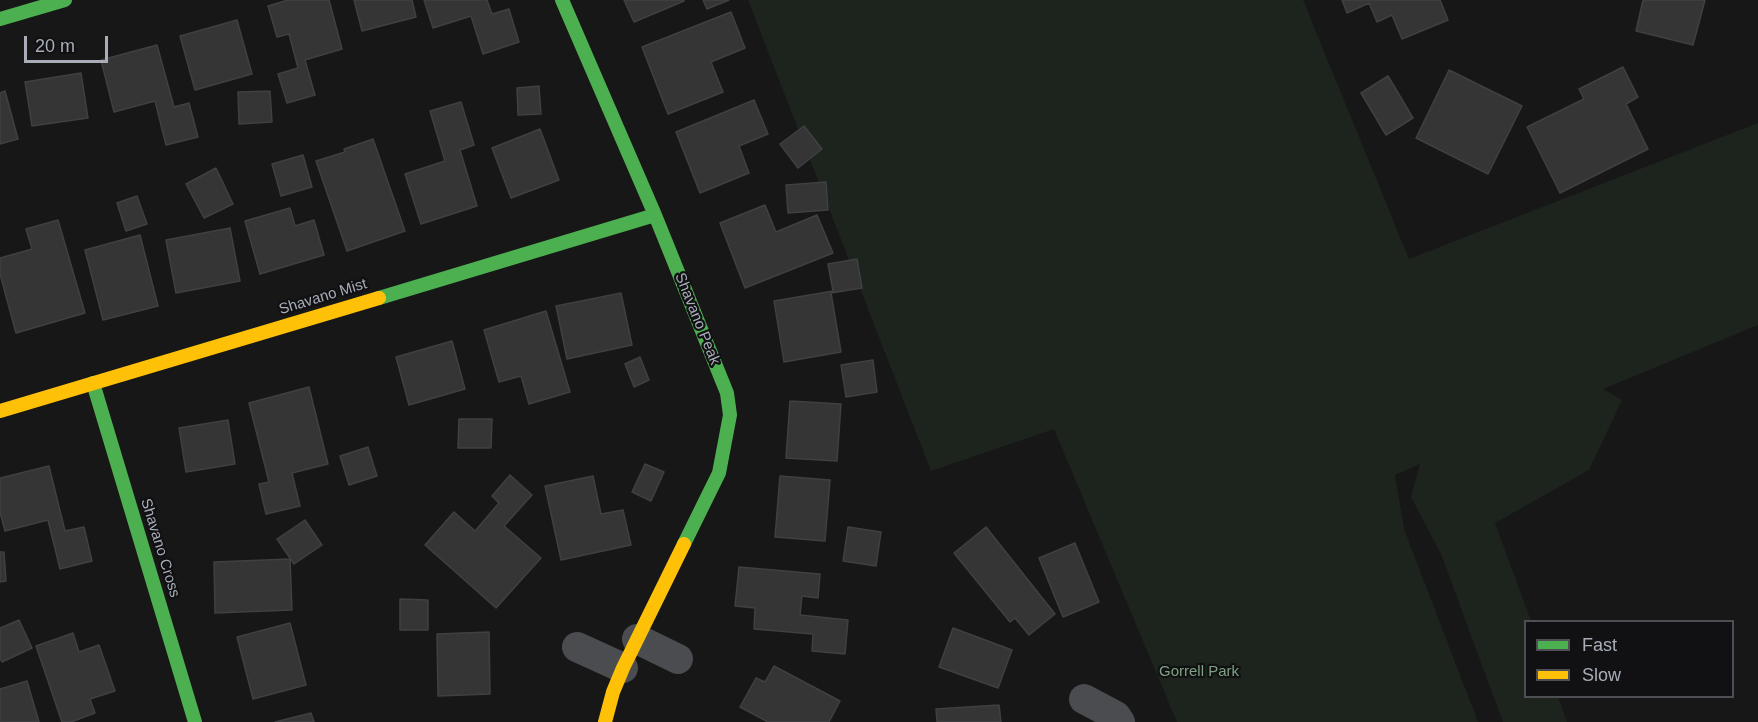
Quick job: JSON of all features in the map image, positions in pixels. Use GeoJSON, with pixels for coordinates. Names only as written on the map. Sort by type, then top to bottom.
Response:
{"type":"FeatureCollection","features":[{"type":"Feature","properties":{"kind":"street"},"geometry":{"type":"LineString","coordinates":[[0,19],[64,0]]}},
{"type":"Feature","properties":{"kind":"street","name":"Shavano Peak"},"geometry":{"type":"LineString","coordinates":[[562,0],[655,215],[728,393],[730,415],[719,472],[623,668],[613,692],[605,722]]}},
{"type":"Feature","properties":{"kind":"street","name":"Shavano Mist"},"geometry":{"type":"LineString","coordinates":[[0,411],[655,215]]}},
{"type":"Feature","properties":{"kind":"street","name":"Shavano Cross"},"geometry":{"type":"LineString","coordinates":[[93,383],[195,722]]}},
{"type":"Feature","properties":{"kind":"street"},"geometry":{"type":"LineString","coordinates":[[637,639],[678,659]]}},
{"type":"Feature","properties":{"kind":"street"},"geometry":{"type":"LineString","coordinates":[[577,647],[623,668]]}},
{"type":"Feature","properties":{"kind":"street"},"geometry":{"type":"LineString","coordinates":[[1084,699],[1116,716],[1120,722]]}},
{"type":"Feature","properties":{"kind":"green space","name":"Gorrell Park"},"geometry":{"type":"Polygon","coordinates":[[[748,0],[1303,0],[1409,259],[1758,123],[1758,325],[1603,389],[1622,400],[1589,470],[1495,523],[1531,620],[1524,620],[1524,698],[1558,698],[1567,722],[1503,722],[1441,554],[1411,497],[1420,464],[1395,475],[1404,529],[1478,722],[1177,722],[1054,429],[931,471],[748,0]]]}},
{"type":"Feature","properties":{"kind":"building"},"geometry":{"type":"Polygon","coordinates":[[[288,0],[329,0],[342,49],[305,60],[315,95],[287,103],[278,74],[298,68],[289,34],[277,37],[268,6],[288,0]]]}},
{"type":"Feature","properties":{"kind":"building"},"geometry":{"type":"Polygon","coordinates":[[[354,0],[412,0],[416,17],[362,31],[354,0]]]}},
{"type":"Feature","properties":{"kind":"building"},"geometry":{"type":"Polygon","coordinates":[[[424,0],[487,0],[492,14],[509,9],[519,42],[483,54],[471,16],[433,28],[424,0]]]}},
{"type":"Feature","properties":{"kind":"building"},"geometry":{"type":"Polygon","coordinates":[[[624,0],[684,0],[684,1],[634,22],[624,0]]]}},
{"type":"Feature","properties":{"kind":"building"},"geometry":{"type":"Polygon","coordinates":[[[703,0],[729,0],[707,9],[703,0]]]}},
{"type":"Feature","properties":{"kind":"building"},"geometry":{"type":"Polygon","coordinates":[[[1342,0],[1440,0],[1448,20],[1402,39],[1392,15],[1377,22],[1369,3],[1347,13],[1342,0]]]}},
{"type":"Feature","properties":{"kind":"building"},"geometry":{"type":"Polygon","coordinates":[[[1643,0],[1705,0],[1693,45],[1636,31],[1643,0]]]}},
{"type":"Feature","properties":{"kind":"building"},"geometry":{"type":"Polygon","coordinates":[[[731,12],[745,48],[711,62],[723,92],[668,114],[642,47],[731,12]]]}},
{"type":"Feature","properties":{"kind":"building"},"geometry":{"type":"Polygon","coordinates":[[[237,20],[252,74],[195,90],[180,36],[237,20]]]}},
{"type":"Feature","properties":{"kind":"building"},"geometry":{"type":"Polygon","coordinates":[[[157,45],[174,107],[189,103],[198,137],[166,145],[155,101],[114,112],[101,60],[157,45]]]}},
{"type":"Feature","properties":{"kind":"building"},"geometry":{"type":"Polygon","coordinates":[[[1623,67],[1638,97],[1626,104],[1648,149],[1560,193],[1527,127],[1584,99],[1579,89],[1623,67]]]}},
{"type":"Feature","properties":{"kind":"building"},"geometry":{"type":"Polygon","coordinates":[[[1449,70],[1522,106],[1488,174],[1416,138],[1449,70]]]}},
{"type":"Feature","properties":{"kind":"building"},"geometry":{"type":"Polygon","coordinates":[[[81,73],[88,118],[32,126],[25,82],[81,73]]]}},
{"type":"Feature","properties":{"kind":"building"},"geometry":{"type":"Polygon","coordinates":[[[1388,76],[1413,118],[1386,135],[1361,93],[1388,76]]]}},
{"type":"Feature","properties":{"kind":"building"},"geometry":{"type":"Polygon","coordinates":[[[539,86],[541,114],[518,115],[517,88],[539,86]]]}},
{"type":"Feature","properties":{"kind":"building"},"geometry":{"type":"Polygon","coordinates":[[[5,91],[18,139],[0,144],[0,93],[5,91]]]}},
{"type":"Feature","properties":{"kind":"building"},"geometry":{"type":"Polygon","coordinates":[[[270,91],[272,122],[239,124],[238,92],[270,91]]]}},
{"type":"Feature","properties":{"kind":"building"},"geometry":{"type":"Polygon","coordinates":[[[754,100],[768,134],[739,146],[749,173],[700,193],[676,132],[754,100]]]}},
{"type":"Feature","properties":{"kind":"building"},"geometry":{"type":"Polygon","coordinates":[[[461,102],[474,145],[460,150],[477,206],[421,224],[405,174],[445,161],[430,111],[461,102]]]}},
{"type":"Feature","properties":{"kind":"building"},"geometry":{"type":"Polygon","coordinates":[[[804,126],[822,149],[798,168],[780,144],[804,126]]]}},
{"type":"Feature","properties":{"kind":"building"},"geometry":{"type":"Polygon","coordinates":[[[540,129],[559,180],[511,198],[492,148],[540,129]]]}},
{"type":"Feature","properties":{"kind":"building"},"geometry":{"type":"Polygon","coordinates":[[[373,139],[405,231],[347,251],[316,161],[345,152],[344,149],[373,139]]]}},
{"type":"Feature","properties":{"kind":"building"},"geometry":{"type":"Polygon","coordinates":[[[303,155],[312,187],[281,196],[272,164],[303,155]]]}},
{"type":"Feature","properties":{"kind":"building"},"geometry":{"type":"Polygon","coordinates":[[[216,168],[233,204],[204,218],[186,184],[216,168]]]}},
{"type":"Feature","properties":{"kind":"building"},"geometry":{"type":"Polygon","coordinates":[[[826,182],[828,210],[788,213],[786,185],[826,182]]]}},
{"type":"Feature","properties":{"kind":"building"},"geometry":{"type":"Polygon","coordinates":[[[137,196],[147,224],[126,231],[117,203],[137,196]]]}},
{"type":"Feature","properties":{"kind":"building"},"geometry":{"type":"Polygon","coordinates":[[[765,205],[776,232],[817,215],[833,253],[745,288],[720,223],[765,205]]]}},
{"type":"Feature","properties":{"kind":"building"},"geometry":{"type":"Polygon","coordinates":[[[290,208],[295,226],[314,220],[324,255],[260,274],[245,221],[290,208]]]}},
{"type":"Feature","properties":{"kind":"building"},"geometry":{"type":"Polygon","coordinates":[[[58,220],[85,313],[16,333],[0,274],[0,258],[32,249],[26,229],[58,220]]]}},
{"type":"Feature","properties":{"kind":"building"},"geometry":{"type":"Polygon","coordinates":[[[230,228],[240,281],[176,293],[166,240],[230,228]]]}},
{"type":"Feature","properties":{"kind":"building"},"geometry":{"type":"Polygon","coordinates":[[[140,235],[158,306],[103,320],[85,250],[140,235]]]}},
{"type":"Feature","properties":{"kind":"building"},"geometry":{"type":"Polygon","coordinates":[[[857,259],[862,288],[831,293],[841,352],[784,362],[774,301],[833,291],[828,264],[857,259]]]}},
{"type":"Feature","properties":{"kind":"building"},"geometry":{"type":"Polygon","coordinates":[[[621,293],[632,345],[567,359],[556,306],[621,293]]]}},
{"type":"Feature","properties":{"kind":"building"},"geometry":{"type":"Polygon","coordinates":[[[546,311],[570,392],[529,404],[521,376],[499,382],[484,330],[546,311]]]}},
{"type":"Feature","properties":{"kind":"building"},"geometry":{"type":"Polygon","coordinates":[[[452,341],[465,389],[409,405],[396,357],[452,341]]]}},
{"type":"Feature","properties":{"kind":"building"},"geometry":{"type":"Polygon","coordinates":[[[640,357],[649,380],[634,387],[625,364],[640,357]]]}},
{"type":"Feature","properties":{"kind":"building"},"geometry":{"type":"Polygon","coordinates":[[[873,360],[877,392],[846,397],[841,365],[873,360]]]}},
{"type":"Feature","properties":{"kind":"building"},"geometry":{"type":"Polygon","coordinates":[[[309,387],[328,464],[292,473],[300,506],[266,514],[259,484],[269,482],[249,403],[309,387]]]}},
{"type":"Feature","properties":{"kind":"building"},"geometry":{"type":"Polygon","coordinates":[[[790,401],[841,404],[837,461],[786,458],[790,401]]]}},
{"type":"Feature","properties":{"kind":"building"},"geometry":{"type":"Polygon","coordinates":[[[459,419],[492,419],[491,448],[458,448],[459,419]]]}},
{"type":"Feature","properties":{"kind":"building"},"geometry":{"type":"Polygon","coordinates":[[[228,420],[235,464],[186,472],[179,428],[228,420]]]}},
{"type":"Feature","properties":{"kind":"building"},"geometry":{"type":"Polygon","coordinates":[[[368,447],[377,476],[349,485],[340,456],[368,447]]]}},
{"type":"Feature","properties":{"kind":"building"},"geometry":{"type":"Polygon","coordinates":[[[645,464],[664,472],[651,501],[632,492],[645,464]]]}},
{"type":"Feature","properties":{"kind":"building"},"geometry":{"type":"Polygon","coordinates":[[[49,466],[65,531],[84,527],[92,561],[60,569],[48,520],[5,531],[0,512],[0,478],[49,466]]]}},
{"type":"Feature","properties":{"kind":"building"},"geometry":{"type":"Polygon","coordinates":[[[510,475],[532,495],[504,526],[541,558],[496,608],[425,545],[454,512],[475,531],[499,503],[492,496],[510,475]]]}},
{"type":"Feature","properties":{"kind":"building"},"geometry":{"type":"Polygon","coordinates":[[[593,476],[601,514],[623,510],[631,545],[561,560],[545,486],[593,476]]]}},
{"type":"Feature","properties":{"kind":"building"},"geometry":{"type":"Polygon","coordinates":[[[780,476],[830,480],[825,541],[775,537],[780,476]]]}},
{"type":"Feature","properties":{"kind":"building"},"geometry":{"type":"Polygon","coordinates":[[[305,520],[322,545],[294,564],[277,539],[305,520]]]}},
{"type":"Feature","properties":{"kind":"building"},"geometry":{"type":"Polygon","coordinates":[[[848,527],[881,532],[876,566],[843,561],[848,527]]]}},
{"type":"Feature","properties":{"kind":"building"},"geometry":{"type":"Polygon","coordinates":[[[986,527],[1055,614],[1029,635],[1015,618],[1010,622],[954,553],[986,527]]]}},
{"type":"Feature","properties":{"kind":"building"},"geometry":{"type":"Polygon","coordinates":[[[1075,543],[1099,602],[1063,617],[1039,558],[1075,543]]]}},
{"type":"Feature","properties":{"kind":"building"},"geometry":{"type":"Polygon","coordinates":[[[0,552],[4,552],[6,581],[0,582],[0,552]]]}},
{"type":"Feature","properties":{"kind":"building"},"geometry":{"type":"Polygon","coordinates":[[[290,559],[292,610],[215,613],[214,562],[290,559]]]}},
{"type":"Feature","properties":{"kind":"building"},"geometry":{"type":"Polygon","coordinates":[[[739,567],[820,574],[818,598],[802,596],[800,615],[848,620],[845,654],[812,651],[813,634],[754,629],[755,608],[735,606],[739,567]]]}},
{"type":"Feature","properties":{"kind":"building"},"geometry":{"type":"Polygon","coordinates":[[[400,599],[428,600],[428,630],[400,630],[400,599]]]}},
{"type":"Feature","properties":{"kind":"building"},"geometry":{"type":"Polygon","coordinates":[[[19,620],[32,648],[2,662],[0,628],[19,620]]]}},
{"type":"Feature","properties":{"kind":"building"},"geometry":{"type":"Polygon","coordinates":[[[290,623],[306,685],[253,699],[237,637],[290,623]]]}},
{"type":"Feature","properties":{"kind":"building"},"geometry":{"type":"Polygon","coordinates":[[[953,628],[1012,650],[998,688],[939,667],[953,628]]]}},
{"type":"Feature","properties":{"kind":"building"},"geometry":{"type":"Polygon","coordinates":[[[489,632],[490,694],[438,696],[437,634],[489,632]]]}},
{"type":"Feature","properties":{"kind":"building"},"geometry":{"type":"Polygon","coordinates":[[[73,633],[79,652],[99,645],[115,691],[90,699],[95,713],[71,722],[62,722],[36,646],[73,633]]]}},
{"type":"Feature","properties":{"kind":"building"},"geometry":{"type":"Polygon","coordinates":[[[774,666],[840,701],[829,722],[768,722],[740,707],[756,678],[765,682],[774,666]]]}},
{"type":"Feature","properties":{"kind":"building"},"geometry":{"type":"Polygon","coordinates":[[[27,681],[39,722],[0,722],[0,689],[27,681]]]}},
{"type":"Feature","properties":{"kind":"building"},"geometry":{"type":"Polygon","coordinates":[[[999,705],[1001,722],[937,722],[936,709],[999,705]]]}},
{"type":"Feature","properties":{"kind":"building"},"geometry":{"type":"Polygon","coordinates":[[[311,713],[314,722],[275,722],[311,713]]]}},
{"type":"Feature","properties":{"kind":"traffic: fast"},"geometry":{"type":"LineString","coordinates":[[0,19],[65,0]]}},
{"type":"Feature","properties":{"kind":"traffic: fast"},"geometry":{"type":"LineString","coordinates":[[562,0],[655,215],[727,393],[730,415],[719,473],[684,544]]}},
{"type":"Feature","properties":{"kind":"traffic: fast"},"geometry":{"type":"LineString","coordinates":[[379,298],[655,215]]}},
{"type":"Feature","properties":{"kind":"traffic: fast"},"geometry":{"type":"LineString","coordinates":[[93,383],[195,722]]}},
{"type":"Feature","properties":{"kind":"traffic: slow"},"geometry":{"type":"LineString","coordinates":[[0,411],[379,298]]}},
{"type":"Feature","properties":{"kind":"traffic: slow"},"geometry":{"type":"LineString","coordinates":[[605,722],[613,692],[623,668],[684,544]]}}]}
